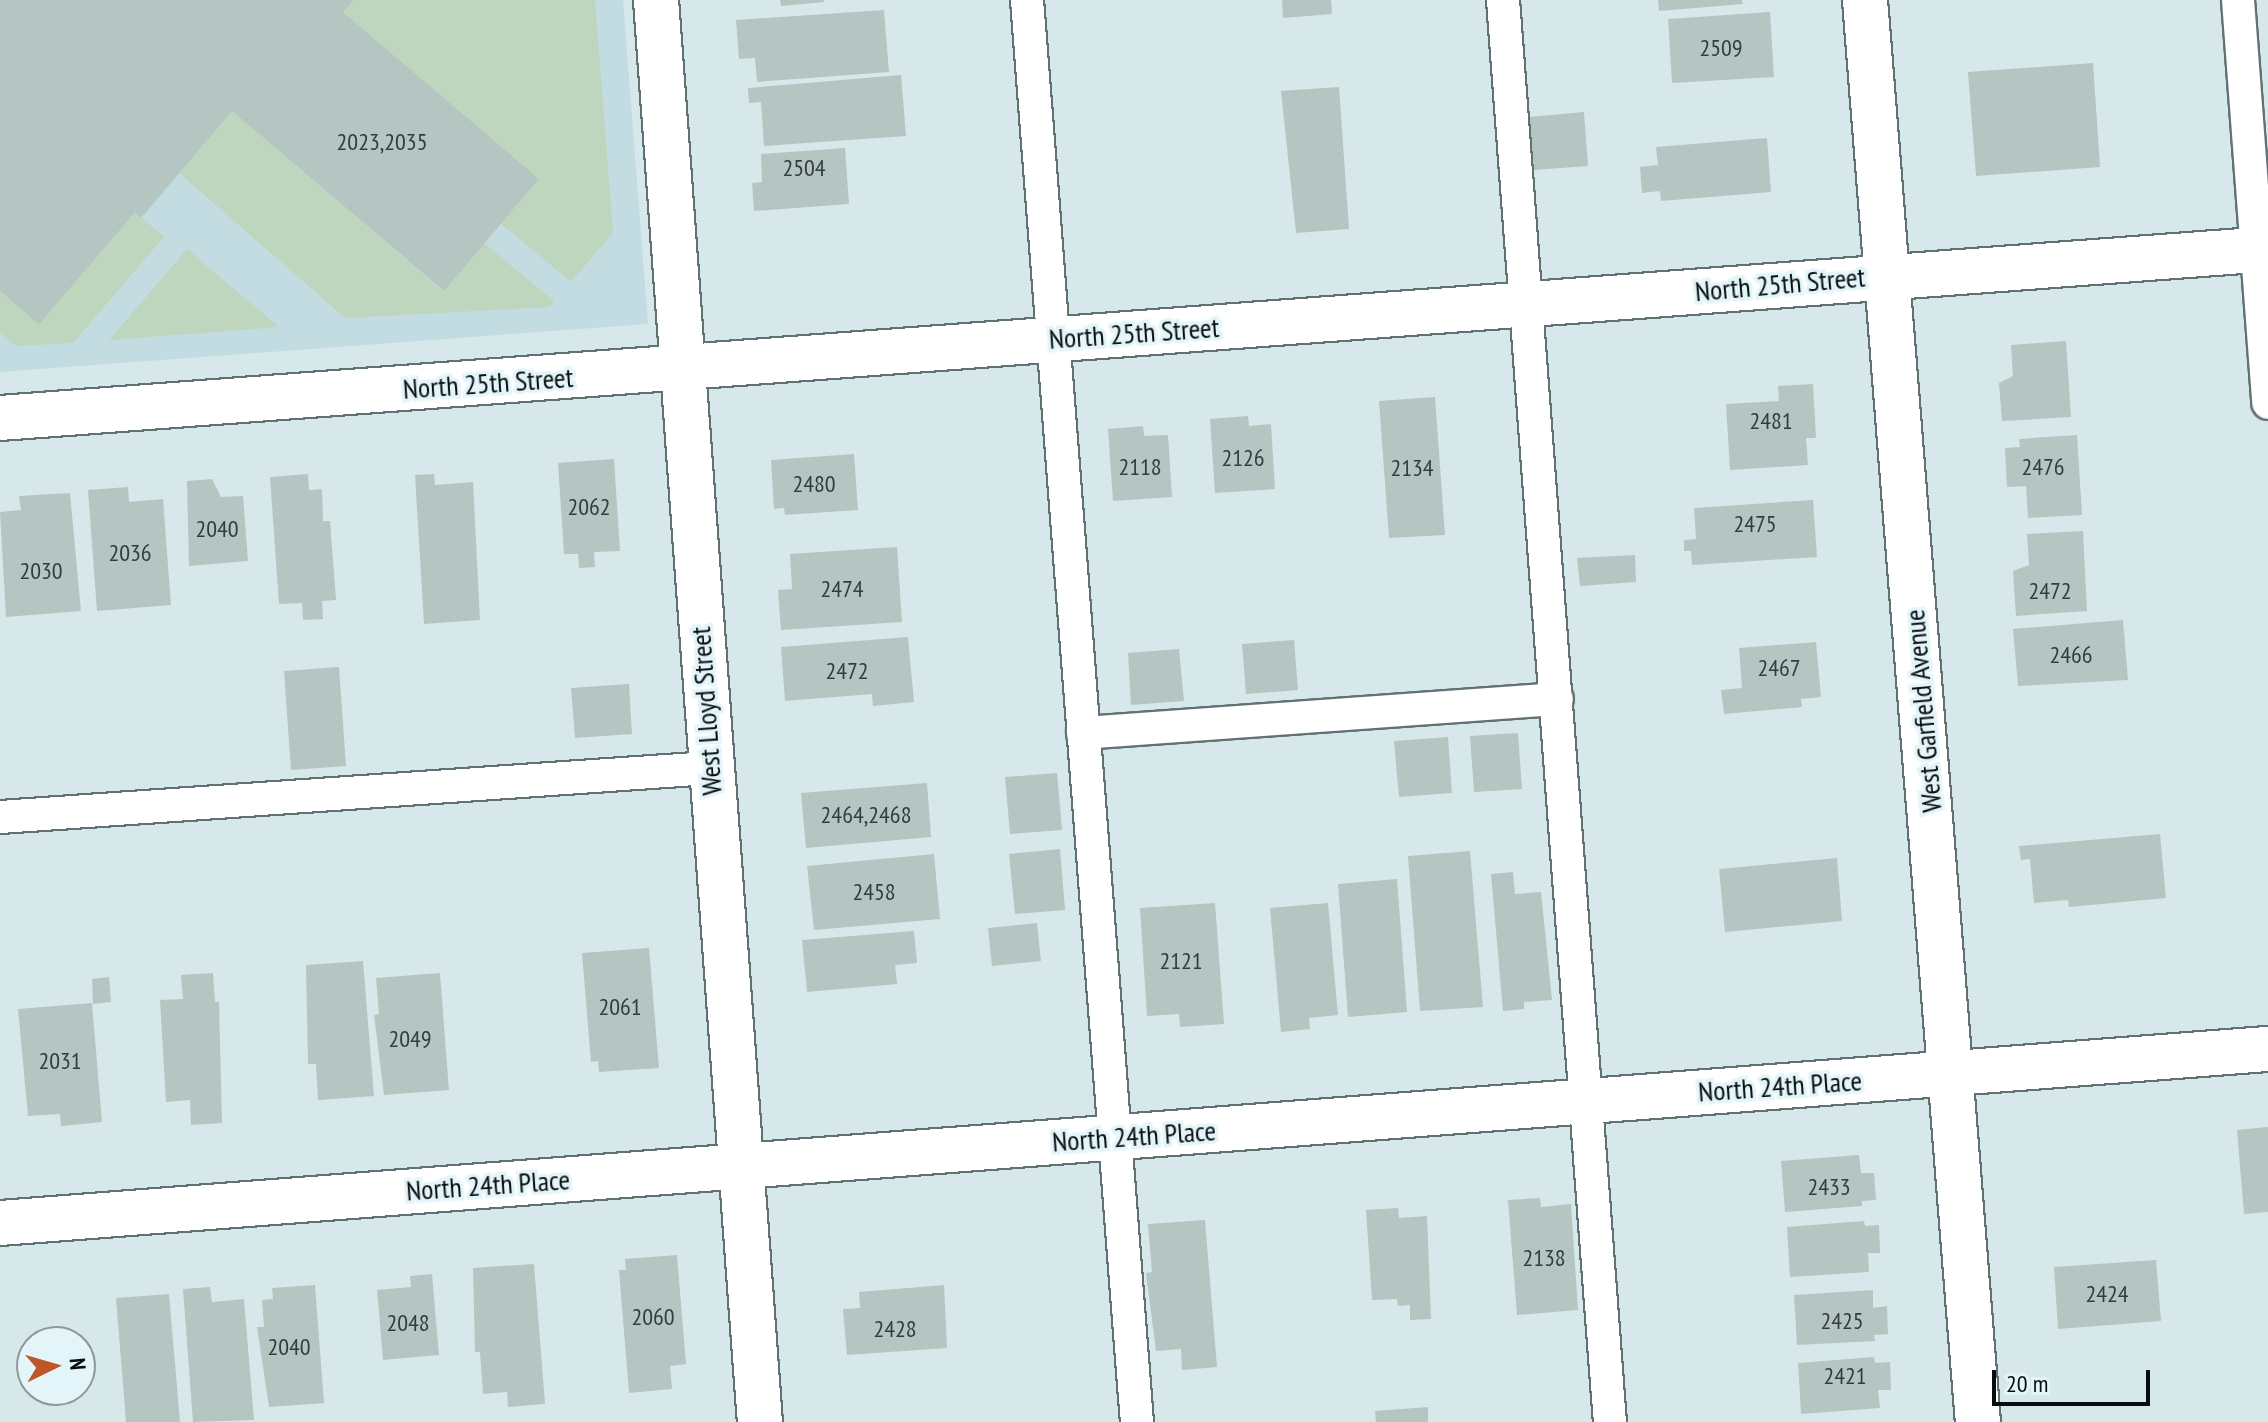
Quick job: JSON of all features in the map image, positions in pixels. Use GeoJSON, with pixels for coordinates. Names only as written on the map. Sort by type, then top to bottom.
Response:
{"type":"FeatureCollection","features":[{"type":"Feature","properties":{"kind":"street","name":"West Lloyd Street"},"geometry":{"type":"LineString","coordinates":[[656,0],[760,1422]]}},
{"type":"Feature","properties":{"kind":"street","name":"West Garfield Avenue"},"geometry":{"type":"LineString","coordinates":[[1865,0],[1978,1422]]}},
{"type":"Feature","properties":{"kind":"street","name":"North 25th Street"},"geometry":{"type":"LineString","coordinates":[[0,418],[683,370],[1887,275],[2263,250]]}},
{"type":"Feature","properties":{"kind":"street","name":"North 24th Place"},"geometry":{"type":"LineString","coordinates":[[0,1223],[2268,1049]]}},
{"type":"Feature","properties":{"kind":"lane"},"geometry":{"type":"LineString","coordinates":[[1027,0],[1050,339],[1137,1422]]}},
{"type":"Feature","properties":{"kind":"lane"},"geometry":{"type":"LineString","coordinates":[[1503,0],[1589,1101],[1610,1422]]}},
{"type":"Feature","properties":{"kind":"lane"},"geometry":{"type":"LineString","coordinates":[[2238,0],[2263,250],[2268,403]]}},
{"type":"Feature","properties":{"kind":"lane"},"geometry":{"type":"LineString","coordinates":[[1083,733],[1557,699]]}},
{"type":"Feature","properties":{"kind":"lane"},"geometry":{"type":"LineString","coordinates":[[0,817],[710,768]]}},
{"type":"Feature","properties":{"kind":"shaded area"},"geometry":{"type":"Polygon","coordinates":[[[0,0],[623,0],[648,324],[0,372],[0,0]]]}},
{"type":"Feature","properties":{"kind":"green space"},"geometry":{"type":"Polygon","coordinates":[[[354,0],[595,0],[613,233],[571,282],[501,224],[539,179],[343,12],[354,0]]]}},
{"type":"Feature","properties":{"kind":"green space"},"geometry":{"type":"Polygon","coordinates":[[[232,111],[443,291],[484,243],[554,301],[550,307],[345,318],[179,173],[232,111]]]}},
{"type":"Feature","properties":{"kind":"green space"},"geometry":{"type":"Polygon","coordinates":[[[135,212],[164,237],[73,343],[16,346],[0,333],[0,291],[135,212]]]}},
{"type":"Feature","properties":{"kind":"green space"},"geometry":{"type":"Polygon","coordinates":[[[187,249],[279,327],[109,340],[187,249]]]}},
{"type":"Feature","properties":{"kind":"building"},"geometry":{"type":"Polygon","coordinates":[[[0,0],[354,0],[343,12],[539,179],[444,291],[232,111],[141,218],[135,212],[39,324],[0,291],[0,0]]]}},
{"type":"Feature","properties":{"kind":"building"},"geometry":{"type":"Polygon","coordinates":[[[780,0],[824,0],[824,2],[781,6],[780,0]]]}},
{"type":"Feature","properties":{"kind":"building"},"geometry":{"type":"Polygon","coordinates":[[[1282,0],[1331,0],[1332,14],[1283,18],[1282,0]]]}},
{"type":"Feature","properties":{"kind":"building"},"geometry":{"type":"Polygon","coordinates":[[[1658,0],[1742,0],[1743,4],[1659,11],[1658,0]]]}},
{"type":"Feature","properties":{"kind":"building"},"geometry":{"type":"Polygon","coordinates":[[[884,10],[889,72],[757,82],[755,58],[739,59],[736,20],[884,10]]]}},
{"type":"Feature","properties":{"kind":"building"},"geometry":{"type":"Polygon","coordinates":[[[1770,12],[1774,77],[1672,83],[1668,19],[1770,12]]]}},
{"type":"Feature","properties":{"kind":"building"},"geometry":{"type":"Polygon","coordinates":[[[2093,63],[2100,167],[1976,176],[1968,72],[2093,63]]]}},
{"type":"Feature","properties":{"kind":"building"},"geometry":{"type":"Polygon","coordinates":[[[901,75],[906,136],[764,146],[761,102],[749,103],[748,88],[901,75]]]}},
{"type":"Feature","properties":{"kind":"building"},"geometry":{"type":"Polygon","coordinates":[[[1339,87],[1349,229],[1296,233],[1281,91],[1339,87]]]}},
{"type":"Feature","properties":{"kind":"building"},"geometry":{"type":"Polygon","coordinates":[[[1584,112],[1588,166],[1534,170],[1529,117],[1584,112]]]}},
{"type":"Feature","properties":{"kind":"building"},"geometry":{"type":"Polygon","coordinates":[[[1767,138],[1771,192],[1661,201],[1660,191],[1642,193],[1640,167],[1658,165],[1656,147],[1767,138]]]}},
{"type":"Feature","properties":{"kind":"building"},"geometry":{"type":"Polygon","coordinates":[[[845,148],[849,204],[754,211],[752,183],[762,182],[761,154],[845,148]]]}},
{"type":"Feature","properties":{"kind":"building"},"geometry":{"type":"Polygon","coordinates":[[[2066,341],[2071,417],[2002,421],[1999,383],[2013,376],[2011,345],[2066,341]]]}},
{"type":"Feature","properties":{"kind":"building"},"geometry":{"type":"Polygon","coordinates":[[[1813,384],[1816,438],[1806,438],[1808,465],[1730,470],[1726,404],[1779,401],[1778,386],[1813,384]]]}},
{"type":"Feature","properties":{"kind":"building"},"geometry":{"type":"Polygon","coordinates":[[[1435,397],[1445,535],[1389,538],[1379,401],[1435,397]]]}},
{"type":"Feature","properties":{"kind":"building"},"geometry":{"type":"Polygon","coordinates":[[[1248,416],[1249,426],[1271,424],[1275,489],[1215,493],[1210,419],[1248,416]]]}},
{"type":"Feature","properties":{"kind":"building"},"geometry":{"type":"Polygon","coordinates":[[[1143,426],[1144,436],[1168,435],[1172,497],[1113,501],[1108,429],[1143,426]]]}},
{"type":"Feature","properties":{"kind":"building"},"geometry":{"type":"Polygon","coordinates":[[[2077,435],[2082,515],[2028,518],[2026,486],[2007,487],[2005,448],[2020,447],[2019,439],[2077,435]]]}},
{"type":"Feature","properties":{"kind":"building"},"geometry":{"type":"Polygon","coordinates":[[[854,454],[858,510],[785,515],[784,508],[774,509],[771,460],[854,454]]]}},
{"type":"Feature","properties":{"kind":"building"},"geometry":{"type":"Polygon","coordinates":[[[614,459],[620,551],[594,552],[595,567],[579,568],[578,554],[564,554],[558,463],[614,459]]]}},
{"type":"Feature","properties":{"kind":"building"},"geometry":{"type":"Polygon","coordinates":[[[308,474],[309,490],[322,489],[323,521],[330,521],[336,600],[322,601],[323,619],[303,620],[302,603],[279,604],[270,477],[308,474]]]}},
{"type":"Feature","properties":{"kind":"building"},"geometry":{"type":"Polygon","coordinates":[[[434,474],[435,485],[473,482],[480,620],[424,624],[415,475],[434,474]]]}},
{"type":"Feature","properties":{"kind":"building"},"geometry":{"type":"Polygon","coordinates":[[[212,479],[221,497],[243,496],[248,561],[189,566],[187,481],[212,479]]]}},
{"type":"Feature","properties":{"kind":"building"},"geometry":{"type":"Polygon","coordinates":[[[128,487],[129,502],[163,499],[171,605],[97,611],[88,490],[128,487]]]}},
{"type":"Feature","properties":{"kind":"building"},"geometry":{"type":"Polygon","coordinates":[[[70,493],[81,611],[6,617],[0,512],[21,510],[19,496],[70,493]]]}},
{"type":"Feature","properties":{"kind":"building"},"geometry":{"type":"Polygon","coordinates":[[[1813,500],[1817,557],[1692,565],[1691,551],[1684,551],[1684,540],[1696,539],[1694,508],[1813,500]]]}},
{"type":"Feature","properties":{"kind":"building"},"geometry":{"type":"Polygon","coordinates":[[[2083,531],[2087,611],[2016,616],[2013,571],[2029,565],[2027,534],[2083,531]]]}},
{"type":"Feature","properties":{"kind":"building"},"geometry":{"type":"Polygon","coordinates":[[[897,547],[902,622],[781,630],[778,590],[792,589],[790,554],[897,547]]]}},
{"type":"Feature","properties":{"kind":"building"},"geometry":{"type":"Polygon","coordinates":[[[1635,555],[1636,582],[1580,586],[1577,558],[1635,555]]]}},
{"type":"Feature","properties":{"kind":"building"},"geometry":{"type":"Polygon","coordinates":[[[2123,620],[2128,680],[2018,686],[2013,629],[2123,620]]]}},
{"type":"Feature","properties":{"kind":"building"},"geometry":{"type":"Polygon","coordinates":[[[908,637],[914,702],[873,706],[872,694],[785,701],[781,647],[908,637]]]}},
{"type":"Feature","properties":{"kind":"building"},"geometry":{"type":"Polygon","coordinates":[[[1294,640],[1298,690],[1246,694],[1242,644],[1294,640]]]}},
{"type":"Feature","properties":{"kind":"building"},"geometry":{"type":"Polygon","coordinates":[[[1816,642],[1821,697],[1801,699],[1802,707],[1724,714],[1721,690],[1742,688],[1739,648],[1816,642]]]}},
{"type":"Feature","properties":{"kind":"building"},"geometry":{"type":"Polygon","coordinates":[[[1179,649],[1184,701],[1131,705],[1128,653],[1179,649]]]}},
{"type":"Feature","properties":{"kind":"building"},"geometry":{"type":"Polygon","coordinates":[[[339,667],[346,766],[291,770],[284,671],[339,667]]]}},
{"type":"Feature","properties":{"kind":"building"},"geometry":{"type":"Polygon","coordinates":[[[629,684],[632,734],[575,738],[571,688],[629,684]]]}},
{"type":"Feature","properties":{"kind":"building"},"geometry":{"type":"Polygon","coordinates":[[[1518,733],[1522,789],[1474,792],[1470,736],[1518,733]]]}},
{"type":"Feature","properties":{"kind":"building"},"geometry":{"type":"Polygon","coordinates":[[[1448,737],[1452,793],[1399,797],[1394,741],[1448,737]]]}},
{"type":"Feature","properties":{"kind":"building"},"geometry":{"type":"Polygon","coordinates":[[[1057,773],[1062,830],[1010,834],[1005,777],[1057,773]]]}},
{"type":"Feature","properties":{"kind":"building"},"geometry":{"type":"Polygon","coordinates":[[[927,783],[931,837],[806,848],[801,793],[927,783]]]}},
{"type":"Feature","properties":{"kind":"building"},"geometry":{"type":"Polygon","coordinates":[[[2160,834],[2166,898],[2069,907],[2068,900],[2034,903],[2030,859],[2021,860],[2019,846],[2160,834]]]}},
{"type":"Feature","properties":{"kind":"building"},"geometry":{"type":"Polygon","coordinates":[[[1060,849],[1065,910],[1015,914],[1009,854],[1060,849]]]}},
{"type":"Feature","properties":{"kind":"building"},"geometry":{"type":"Polygon","coordinates":[[[1470,851],[1483,1007],[1420,1011],[1408,856],[1470,851]]]}},
{"type":"Feature","properties":{"kind":"building"},"geometry":{"type":"Polygon","coordinates":[[[934,854],[940,919],[814,930],[807,866],[934,854]]]}},
{"type":"Feature","properties":{"kind":"building"},"geometry":{"type":"Polygon","coordinates":[[[1837,858],[1842,921],[1725,932],[1719,869],[1837,858]]]}},
{"type":"Feature","properties":{"kind":"building"},"geometry":{"type":"Polygon","coordinates":[[[1513,872],[1515,894],[1541,892],[1552,1000],[1524,1002],[1524,1009],[1503,1011],[1491,874],[1513,872]]]}},
{"type":"Feature","properties":{"kind":"building"},"geometry":{"type":"Polygon","coordinates":[[[1397,879],[1407,1012],[1348,1017],[1338,884],[1397,879]]]}},
{"type":"Feature","properties":{"kind":"building"},"geometry":{"type":"Polygon","coordinates":[[[1215,903],[1224,1024],[1180,1027],[1179,1014],[1147,1016],[1140,908],[1215,903]]]}},
{"type":"Feature","properties":{"kind":"building"},"geometry":{"type":"Polygon","coordinates":[[[1328,903],[1338,1015],[1309,1018],[1310,1029],[1281,1032],[1270,908],[1328,903]]]}},
{"type":"Feature","properties":{"kind":"building"},"geometry":{"type":"Polygon","coordinates":[[[1037,923],[1041,961],[992,966],[988,928],[1037,923]]]}},
{"type":"Feature","properties":{"kind":"building"},"geometry":{"type":"Polygon","coordinates":[[[914,931],[917,963],[895,965],[897,984],[807,992],[802,940],[914,931]]]}},
{"type":"Feature","properties":{"kind":"building"},"geometry":{"type":"Polygon","coordinates":[[[649,948],[659,1068],[599,1072],[598,1061],[591,1062],[582,953],[649,948]]]}},
{"type":"Feature","properties":{"kind":"building"},"geometry":{"type":"Polygon","coordinates":[[[363,961],[374,1096],[318,1100],[316,1064],[308,1064],[306,965],[363,961]]]}},
{"type":"Feature","properties":{"kind":"building"},"geometry":{"type":"Polygon","coordinates":[[[213,973],[215,1002],[219,1002],[222,1123],[191,1125],[190,1100],[166,1102],[160,1000],[183,999],[181,975],[213,973]]]}},
{"type":"Feature","properties":{"kind":"building"},"geometry":{"type":"Polygon","coordinates":[[[440,973],[449,1090],[384,1095],[374,1015],[379,1014],[376,978],[440,973]]]}},
{"type":"Feature","properties":{"kind":"building"},"geometry":{"type":"Polygon","coordinates":[[[109,977],[111,1002],[93,1004],[92,979],[109,977]]]}},
{"type":"Feature","properties":{"kind":"building"},"geometry":{"type":"Polygon","coordinates":[[[92,1003],[102,1122],[61,1126],[60,1114],[28,1116],[18,1009],[92,1003]]]}},
{"type":"Feature","properties":{"kind":"building"},"geometry":{"type":"Polygon","coordinates":[[[2268,1127],[2268,1212],[2244,1214],[2237,1130],[2268,1127]]]}},
{"type":"Feature","properties":{"kind":"building"},"geometry":{"type":"Polygon","coordinates":[[[1859,1155],[1861,1173],[1874,1173],[1876,1200],[1862,1201],[1862,1206],[1785,1212],[1781,1161],[1859,1155]]]}},
{"type":"Feature","properties":{"kind":"building"},"geometry":{"type":"Polygon","coordinates":[[[1540,1198],[1541,1207],[1571,1204],[1578,1310],[1517,1315],[1508,1200],[1540,1198]]]}},
{"type":"Feature","properties":{"kind":"building"},"geometry":{"type":"Polygon","coordinates":[[[1398,1208],[1399,1218],[1427,1216],[1431,1319],[1410,1320],[1410,1305],[1398,1306],[1397,1299],[1372,1300],[1366,1210],[1398,1208]]]}},
{"type":"Feature","properties":{"kind":"building"},"geometry":{"type":"Polygon","coordinates":[[[1205,1220],[1217,1367],[1182,1370],[1181,1349],[1156,1351],[1146,1273],[1152,1272],[1148,1224],[1205,1220]]]}},
{"type":"Feature","properties":{"kind":"building"},"geometry":{"type":"Polygon","coordinates":[[[1864,1221],[1865,1226],[1879,1225],[1880,1253],[1868,1253],[1869,1272],[1790,1277],[1787,1227],[1864,1221]]]}},
{"type":"Feature","properties":{"kind":"building"},"geometry":{"type":"Polygon","coordinates":[[[677,1255],[686,1364],[670,1366],[672,1389],[629,1393],[619,1270],[626,1270],[625,1259],[677,1255]]]}},
{"type":"Feature","properties":{"kind":"building"},"geometry":{"type":"Polygon","coordinates":[[[2156,1260],[2161,1321],[2058,1329],[2054,1267],[2156,1260]]]}},
{"type":"Feature","properties":{"kind":"building"},"geometry":{"type":"Polygon","coordinates":[[[534,1264],[545,1404],[508,1407],[507,1392],[483,1394],[480,1352],[475,1352],[473,1268],[534,1264]]]}},
{"type":"Feature","properties":{"kind":"building"},"geometry":{"type":"Polygon","coordinates":[[[432,1274],[439,1355],[383,1360],[377,1290],[411,1287],[410,1276],[432,1274]]]}},
{"type":"Feature","properties":{"kind":"building"},"geometry":{"type":"Polygon","coordinates":[[[315,1285],[324,1403],[269,1407],[257,1327],[264,1327],[262,1300],[273,1299],[272,1288],[315,1285]]]}},
{"type":"Feature","properties":{"kind":"building"},"geometry":{"type":"Polygon","coordinates":[[[944,1285],[947,1348],[847,1355],[843,1309],[860,1308],[859,1292],[944,1285]]]}},
{"type":"Feature","properties":{"kind":"building"},"geometry":{"type":"Polygon","coordinates":[[[210,1287],[212,1302],[244,1299],[254,1420],[193,1422],[183,1289],[210,1287]]]}},
{"type":"Feature","properties":{"kind":"building"},"geometry":{"type":"Polygon","coordinates":[[[1873,1290],[1873,1308],[1887,1306],[1888,1334],[1874,1335],[1875,1341],[1797,1345],[1794,1295],[1873,1290]]]}},
{"type":"Feature","properties":{"kind":"building"},"geometry":{"type":"Polygon","coordinates":[[[169,1294],[180,1422],[126,1422],[116,1298],[169,1294]]]}},
{"type":"Feature","properties":{"kind":"building"},"geometry":{"type":"Polygon","coordinates":[[[1874,1357],[1875,1363],[1890,1362],[1891,1390],[1878,1390],[1880,1408],[1801,1414],[1798,1363],[1874,1357]]]}},
{"type":"Feature","properties":{"kind":"building"},"geometry":{"type":"Polygon","coordinates":[[[1428,1407],[1428,1422],[1376,1422],[1375,1411],[1428,1407]]]}}]}
